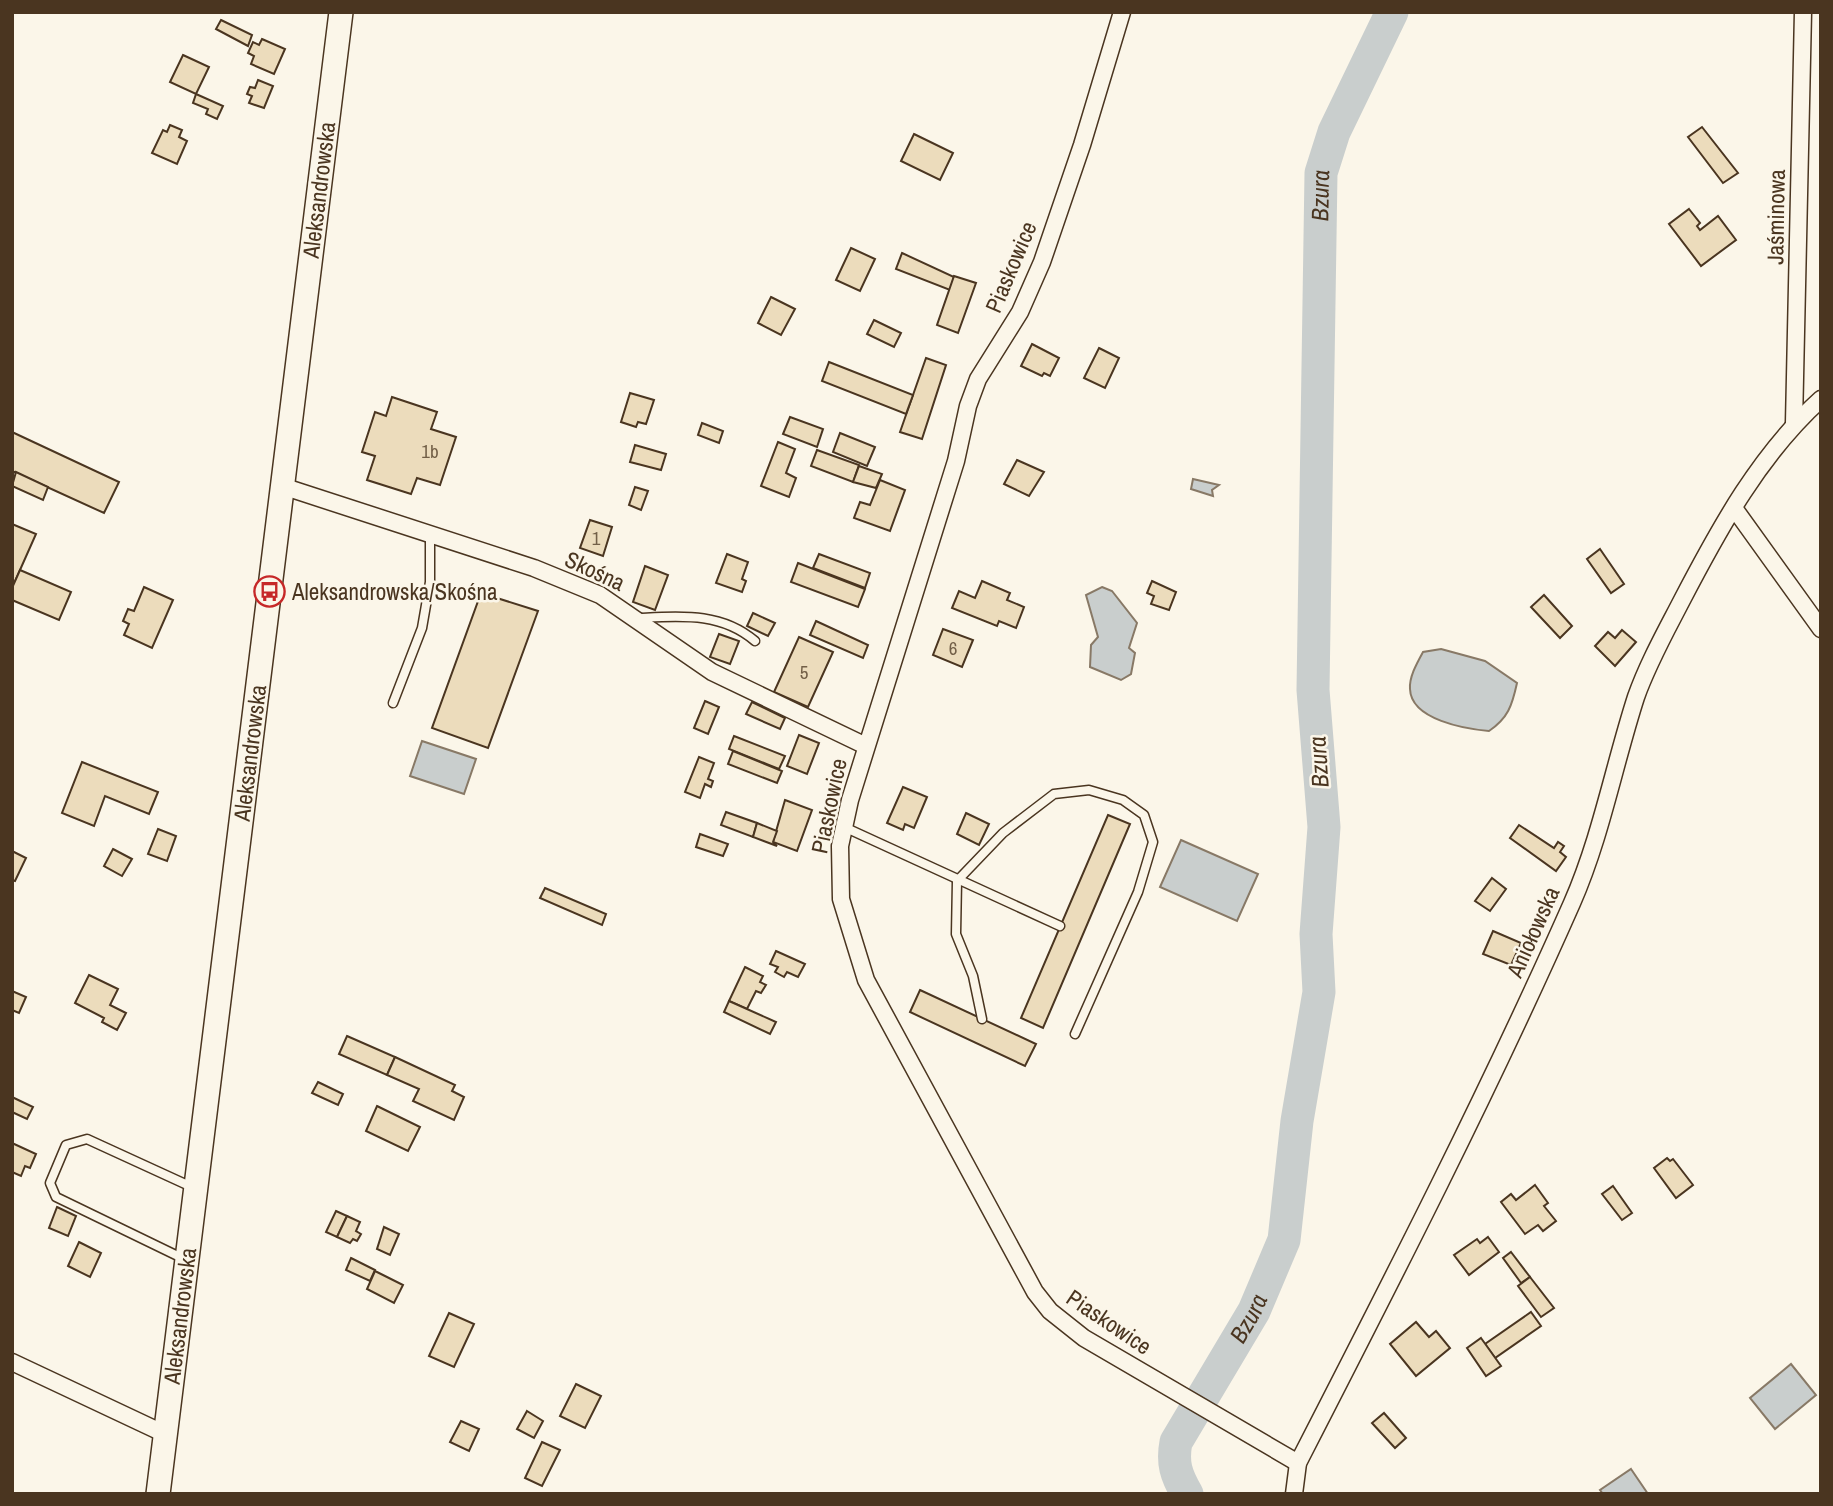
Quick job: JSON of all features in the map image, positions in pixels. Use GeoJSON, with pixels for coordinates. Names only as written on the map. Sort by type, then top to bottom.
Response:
{"type":"FeatureCollection","features":[{"type":"Feature","properties":{"kind":"main road","name":"Aleksandrowska"},"geometry":{"type":"LineString","coordinates":[[158,1494],[341,12]]}},
{"type":"Feature","properties":{"kind":"street","name":"Piaskowice"},"geometry":{"type":"LineString","coordinates":[[1122,12],[1082,145],[1042,262],[1020,312],[978,379],[968,406],[942,508],[866,746],[839,846],[841,899],[866,980],[1035,1292],[1050,1311],[1084,1338],[1298,1463]]}},
{"type":"Feature","properties":{"kind":"street","name":"Jaśminowa"},"geometry":{"type":"LineString","coordinates":[[1794,423],[1803,12]]}},
{"type":"Feature","properties":{"kind":"street","name":"Aniołowska"},"geometry":{"type":"LineString","coordinates":[[1294,1494],[1298,1463],[1435,1195],[1525,1007],[1578,887],[1637,694],[1654,655],[1709,547],[1746,486],[1794,423],[1821,398]]}},
{"type":"Feature","properties":{"kind":"street","name":"Skośna"},"geometry":{"type":"LineString","coordinates":[[282,486],[565,580],[608,599],[736,685],[866,746]]}},
{"type":"Feature","properties":{"kind":"street"},"geometry":{"type":"LineString","coordinates":[[1734,508],[1821,629]]}},
{"type":"Feature","properties":{"kind":"street"},"geometry":{"type":"LineString","coordinates":[[12,1362],[166,1434]]}},
{"type":"Feature","properties":{"kind":"lane"},"geometry":{"type":"LineString","coordinates":[[393,703],[422,628],[430,582],[430,535]]}},
{"type":"Feature","properties":{"kind":"lane"},"geometry":{"type":"LineString","coordinates":[[636,619],[703,617],[726,623],[755,641]]}},
{"type":"Feature","properties":{"kind":"lane"},"geometry":{"type":"LineString","coordinates":[[982,1019],[974,976],[956,934],[957,881],[1003,833],[1054,794],[1089,790],[1124,800],[1144,815],[1153,842],[1138,892],[1075,1034]]}},
{"type":"Feature","properties":{"kind":"lane"},"geometry":{"type":"LineString","coordinates":[[844,827],[1060,926]]}},
{"type":"Feature","properties":{"kind":"lane"},"geometry":{"type":"LineString","coordinates":[[186,1260],[56,1197],[50,1184],[66,1145],[87,1139],[196,1189]]}},
{"type":"Feature","properties":{"kind":"shaded area"},"geometry":{"type":"Polygon","coordinates":[[[1193,479],[1219,485],[1212,490],[1213,496],[1191,489],[1193,479]]]}},
{"type":"Feature","properties":{"kind":"shaded area"},"geometry":{"type":"Polygon","coordinates":[[[1102,587],[1112,591],[1137,623],[1129,648],[1135,653],[1131,674],[1121,680],[1090,667],[1091,645],[1098,637],[1086,595],[1102,587]]]}},
{"type":"Feature","properties":{"kind":"shaded area"},"geometry":{"type":"Polygon","coordinates":[[[1441,649],[1485,661],[1517,683],[1508,711],[1489,731],[1441,721],[1429,715],[1413,700],[1411,680],[1423,652],[1441,649]]]}},
{"type":"Feature","properties":{"kind":"shaded area"},"geometry":{"type":"Polygon","coordinates":[[[422,741],[476,759],[464,794],[410,776],[422,741]]]}},
{"type":"Feature","properties":{"kind":"shaded area"},"geometry":{"type":"Polygon","coordinates":[[[1181,840],[1258,874],[1237,921],[1160,887],[1181,840]]]}},
{"type":"Feature","properties":{"kind":"shaded area"},"geometry":{"type":"Polygon","coordinates":[[[1791,1364],[1816,1395],[1775,1429],[1750,1398],[1791,1364]]]}},
{"type":"Feature","properties":{"kind":"shaded area"},"geometry":{"type":"Polygon","coordinates":[[[1631,1469],[1648,1494],[1603,1494],[1600,1490],[1631,1469]]]}},
{"type":"Feature","properties":{"kind":"building"},"geometry":{"type":"Polygon","coordinates":[[[221,20],[252,35],[248,46],[216,29],[221,20]]]}},
{"type":"Feature","properties":{"kind":"building"},"geometry":{"type":"Polygon","coordinates":[[[262,39],[285,49],[274,74],[251,64],[254,56],[248,53],[253,42],[259,45],[262,39]]]}},
{"type":"Feature","properties":{"kind":"building"},"geometry":{"type":"Polygon","coordinates":[[[183,55],[209,67],[196,94],[170,82],[183,55]]]}},
{"type":"Feature","properties":{"kind":"building"},"geometry":{"type":"Polygon","coordinates":[[[258,80],[273,86],[264,108],[249,103],[252,96],[247,94],[250,87],[255,88],[258,80]]]}},
{"type":"Feature","properties":{"kind":"building"},"geometry":{"type":"Polygon","coordinates":[[[196,94],[223,106],[217,119],[206,114],[208,109],[193,103],[196,94]]]}},
{"type":"Feature","properties":{"kind":"building"},"geometry":{"type":"Polygon","coordinates":[[[170,125],[182,130],[179,137],[187,141],[177,164],[152,153],[163,130],[167,132],[170,125]]]}},
{"type":"Feature","properties":{"kind":"building"},"geometry":{"type":"Polygon","coordinates":[[[1702,127],[1738,173],[1723,183],[1688,137],[1702,127]]]}},
{"type":"Feature","properties":{"kind":"building"},"geometry":{"type":"Polygon","coordinates":[[[914,134],[953,153],[940,180],[901,161],[914,134]]]}},
{"type":"Feature","properties":{"kind":"building"},"geometry":{"type":"Polygon","coordinates":[[[1689,209],[1700,223],[1697,226],[1700,230],[1718,216],[1736,240],[1701,266],[1669,224],[1689,209]]]}},
{"type":"Feature","properties":{"kind":"building"},"geometry":{"type":"Polygon","coordinates":[[[851,248],[875,259],[860,291],[836,280],[851,248]]]}},
{"type":"Feature","properties":{"kind":"building"},"geometry":{"type":"Polygon","coordinates":[[[902,253],[954,277],[950,290],[896,269],[902,253]]]}},
{"type":"Feature","properties":{"kind":"building"},"geometry":{"type":"Polygon","coordinates":[[[954,276],[976,283],[958,333],[937,325],[954,276]]]}},
{"type":"Feature","properties":{"kind":"building"},"geometry":{"type":"Polygon","coordinates":[[[771,297],[795,309],[781,335],[758,323],[771,297]]]}},
{"type":"Feature","properties":{"kind":"building"},"geometry":{"type":"Polygon","coordinates":[[[874,320],[901,333],[894,347],[867,334],[874,320]]]}},
{"type":"Feature","properties":{"kind":"building"},"geometry":{"type":"Polygon","coordinates":[[[1032,344],[1059,358],[1050,376],[1044,373],[1042,376],[1021,366],[1032,344]]]}},
{"type":"Feature","properties":{"kind":"building"},"geometry":{"type":"Polygon","coordinates":[[[1099,348],[1119,358],[1105,388],[1084,378],[1099,348]]]}},
{"type":"Feature","properties":{"kind":"building"},"geometry":{"type":"Polygon","coordinates":[[[926,358],[946,365],[922,439],[900,432],[926,358]]]}},
{"type":"Feature","properties":{"kind":"building"},"geometry":{"type":"Polygon","coordinates":[[[829,362],[913,395],[906,414],[822,381],[829,362]]]}},
{"type":"Feature","properties":{"kind":"building"},"geometry":{"type":"Polygon","coordinates":[[[630,393],[654,400],[646,424],[638,422],[636,427],[621,422],[630,393]]]}},
{"type":"Feature","properties":{"kind":"building"},"geometry":{"type":"Polygon","coordinates":[[[392,397],[437,412],[431,429],[456,437],[440,485],[417,478],[411,494],[367,480],[375,456],[362,452],[375,412],[386,416],[392,397]]]}},
{"type":"Feature","properties":{"kind":"building"},"geometry":{"type":"Polygon","coordinates":[[[790,417],[823,429],[817,447],[783,434],[790,417]]]}},
{"type":"Feature","properties":{"kind":"building"},"geometry":{"type":"Polygon","coordinates":[[[702,423],[723,431],[719,443],[698,435],[702,423]]]}},
{"type":"Feature","properties":{"kind":"building"},"geometry":{"type":"Polygon","coordinates":[[[12,432],[119,482],[104,513],[12,471],[12,432]]]}},
{"type":"Feature","properties":{"kind":"building"},"geometry":{"type":"Polygon","coordinates":[[[840,433],[875,447],[867,466],[833,452],[840,433]]]}},
{"type":"Feature","properties":{"kind":"building"},"geometry":{"type":"Polygon","coordinates":[[[778,442],[795,449],[786,473],[796,478],[789,497],[761,486],[778,442]]]}},
{"type":"Feature","properties":{"kind":"building"},"geometry":{"type":"Polygon","coordinates":[[[635,445],[666,454],[661,470],[630,462],[635,445]]]}},
{"type":"Feature","properties":{"kind":"building"},"geometry":{"type":"Polygon","coordinates":[[[817,450],[859,465],[853,482],[811,466],[817,450]]]}},
{"type":"Feature","properties":{"kind":"building"},"geometry":{"type":"Polygon","coordinates":[[[1017,460],[1044,472],[1029,496],[1004,484],[1017,460]]]}},
{"type":"Feature","properties":{"kind":"building"},"geometry":{"type":"Polygon","coordinates":[[[859,466],[882,474],[876,488],[853,482],[859,466]]]}},
{"type":"Feature","properties":{"kind":"building"},"geometry":{"type":"Polygon","coordinates":[[[16,472],[48,487],[43,500],[12,486],[16,472]]]}},
{"type":"Feature","properties":{"kind":"building"},"geometry":{"type":"Polygon","coordinates":[[[880,480],[905,490],[890,531],[854,518],[860,502],[870,505],[880,480]]]}},
{"type":"Feature","properties":{"kind":"building"},"geometry":{"type":"Polygon","coordinates":[[[635,487],[648,491],[641,510],[629,505],[635,487]]]}},
{"type":"Feature","properties":{"kind":"building"},"geometry":{"type":"Polygon","coordinates":[[[590,520],[612,527],[603,556],[580,548],[590,520]]]}},
{"type":"Feature","properties":{"kind":"building"},"geometry":{"type":"Polygon","coordinates":[[[12,524],[36,534],[12,588],[12,524]]]}},
{"type":"Feature","properties":{"kind":"building"},"geometry":{"type":"Polygon","coordinates":[[[1600,549],[1624,584],[1611,593],[1587,559],[1600,549]]]}},
{"type":"Feature","properties":{"kind":"building"},"geometry":{"type":"Polygon","coordinates":[[[727,554],[748,562],[742,579],[746,581],[742,592],[716,583],[727,554]]]}},
{"type":"Feature","properties":{"kind":"building"},"geometry":{"type":"Polygon","coordinates":[[[819,554],[870,573],[865,588],[813,568],[819,554]]]}},
{"type":"Feature","properties":{"kind":"building"},"geometry":{"type":"Polygon","coordinates":[[[798,563],[865,589],[858,607],[791,582],[798,563]]]}},
{"type":"Feature","properties":{"kind":"building"},"geometry":{"type":"Polygon","coordinates":[[[645,566],[668,575],[655,610],[633,602],[645,566]]]}},
{"type":"Feature","properties":{"kind":"building"},"geometry":{"type":"Polygon","coordinates":[[[20,570],[71,592],[59,620],[12,600],[12,588],[20,570]]]}},
{"type":"Feature","properties":{"kind":"building"},"geometry":{"type":"Polygon","coordinates":[[[982,581],[1010,593],[1007,600],[1024,607],[1016,628],[999,621],[997,626],[952,608],[959,591],[975,598],[982,581]]]}},
{"type":"Feature","properties":{"kind":"building"},"geometry":{"type":"Polygon","coordinates":[[[1152,581],[1176,592],[1169,610],[1151,604],[1154,596],[1147,593],[1152,581]]]}},
{"type":"Feature","properties":{"kind":"building"},"geometry":{"type":"Polygon","coordinates":[[[144,587],[173,600],[152,648],[124,635],[129,624],[123,621],[128,609],[134,611],[144,587]]]}},
{"type":"Feature","properties":{"kind":"building"},"geometry":{"type":"Polygon","coordinates":[[[481,593],[538,611],[488,748],[432,728],[481,593]]]}},
{"type":"Feature","properties":{"kind":"building"},"geometry":{"type":"Polygon","coordinates":[[[1544,595],[1572,626],[1560,638],[1531,607],[1544,595]]]}},
{"type":"Feature","properties":{"kind":"building"},"geometry":{"type":"Polygon","coordinates":[[[753,613],[775,623],[768,636],[747,626],[753,613]]]}},
{"type":"Feature","properties":{"kind":"building"},"geometry":{"type":"Polygon","coordinates":[[[816,621],[868,645],[863,658],[810,635],[816,621]]]}},
{"type":"Feature","properties":{"kind":"building"},"geometry":{"type":"Polygon","coordinates":[[[943,629],[973,640],[962,667],[933,655],[943,629]]]}},
{"type":"Feature","properties":{"kind":"building"},"geometry":{"type":"Polygon","coordinates":[[[1622,630],[1636,642],[1615,666],[1595,646],[1608,632],[1615,638],[1622,630]]]}},
{"type":"Feature","properties":{"kind":"building"},"geometry":{"type":"Polygon","coordinates":[[[719,634],[739,641],[730,664],[710,657],[719,634]]]}},
{"type":"Feature","properties":{"kind":"building"},"geometry":{"type":"Polygon","coordinates":[[[799,637],[833,652],[808,707],[774,692],[799,637]]]}},
{"type":"Feature","properties":{"kind":"building"},"geometry":{"type":"Polygon","coordinates":[[[705,701],[719,707],[708,734],[694,728],[705,701]]]}},
{"type":"Feature","properties":{"kind":"building"},"geometry":{"type":"Polygon","coordinates":[[[752,702],[785,718],[780,729],[746,714],[752,702]]]}},
{"type":"Feature","properties":{"kind":"building"},"geometry":{"type":"Polygon","coordinates":[[[799,735],[819,743],[807,774],[787,766],[799,735]]]}},
{"type":"Feature","properties":{"kind":"building"},"geometry":{"type":"Polygon","coordinates":[[[734,736],[785,756],[779,769],[729,749],[734,736]]]}},
{"type":"Feature","properties":{"kind":"building"},"geometry":{"type":"Polygon","coordinates":[[[733,751],[782,771],[777,783],[728,764],[733,751]]]}},
{"type":"Feature","properties":{"kind":"building"},"geometry":{"type":"Polygon","coordinates":[[[699,757],[714,763],[708,779],[713,781],[711,787],[705,784],[700,798],[685,792],[699,757]]]}},
{"type":"Feature","properties":{"kind":"building"},"geometry":{"type":"Polygon","coordinates":[[[82,762],[158,792],[149,814],[105,796],[94,826],[62,813],[82,762]]]}},
{"type":"Feature","properties":{"kind":"building"},"geometry":{"type":"Polygon","coordinates":[[[903,787],[927,797],[914,828],[905,824],[903,830],[887,823],[903,787]]]}},
{"type":"Feature","properties":{"kind":"building"},"geometry":{"type":"Polygon","coordinates":[[[785,800],[812,810],[797,851],[773,842],[785,800]]]}},
{"type":"Feature","properties":{"kind":"building"},"geometry":{"type":"Polygon","coordinates":[[[726,812],[757,823],[753,837],[721,825],[726,812]]]}},
{"type":"Feature","properties":{"kind":"building"},"geometry":{"type":"Polygon","coordinates":[[[966,813],[989,824],[979,845],[957,834],[966,813]]]}},
{"type":"Feature","properties":{"kind":"building"},"geometry":{"type":"Polygon","coordinates":[[[1108,815],[1130,824],[1043,1028],[1021,1018],[1108,815]]]}},
{"type":"Feature","properties":{"kind":"building"},"geometry":{"type":"Polygon","coordinates":[[[757,823],[777,831],[773,842],[777,846],[753,837],[757,823]]]}},
{"type":"Feature","properties":{"kind":"building"},"geometry":{"type":"Polygon","coordinates":[[[1519,825],[1554,848],[1558,842],[1564,846],[1560,852],[1566,857],[1556,871],[1510,838],[1519,825]]]}},
{"type":"Feature","properties":{"kind":"building"},"geometry":{"type":"Polygon","coordinates":[[[158,829],[176,836],[167,861],[148,854],[158,829]]]}},
{"type":"Feature","properties":{"kind":"building"},"geometry":{"type":"Polygon","coordinates":[[[700,834],[728,844],[723,856],[696,847],[700,834]]]}},
{"type":"Feature","properties":{"kind":"building"},"geometry":{"type":"Polygon","coordinates":[[[113,849],[132,859],[122,876],[104,866],[113,849]]]}},
{"type":"Feature","properties":{"kind":"building"},"geometry":{"type":"Polygon","coordinates":[[[12,851],[26,858],[15,881],[12,880],[12,851]]]}},
{"type":"Feature","properties":{"kind":"building"},"geometry":{"type":"Polygon","coordinates":[[[1492,878],[1506,889],[1490,911],[1475,901],[1492,878]]]}},
{"type":"Feature","properties":{"kind":"building"},"geometry":{"type":"Polygon","coordinates":[[[545,888],[606,914],[602,925],[540,898],[545,888]]]}},
{"type":"Feature","properties":{"kind":"building"},"geometry":{"type":"Polygon","coordinates":[[[1493,931],[1521,943],[1511,965],[1483,954],[1493,931]]]}},
{"type":"Feature","properties":{"kind":"building"},"geometry":{"type":"Polygon","coordinates":[[[776,951],[805,964],[798,977],[787,972],[784,977],[775,972],[778,967],[770,964],[776,951]]]}},
{"type":"Feature","properties":{"kind":"building"},"geometry":{"type":"Polygon","coordinates":[[[745,967],[763,976],[760,982],[766,985],[761,993],[756,991],[747,1009],[729,1001],[745,967]]]}},
{"type":"Feature","properties":{"kind":"building"},"geometry":{"type":"Polygon","coordinates":[[[89,975],[118,989],[110,1005],[126,1013],[117,1030],[102,1022],[104,1018],[75,1003],[89,975]]]}},
{"type":"Feature","properties":{"kind":"building"},"geometry":{"type":"Polygon","coordinates":[[[920,990],[1036,1044],[1025,1066],[910,1012],[920,990]]]}},
{"type":"Feature","properties":{"kind":"building"},"geometry":{"type":"Polygon","coordinates":[[[12,991],[26,997],[19,1013],[12,1010],[12,991]]]}},
{"type":"Feature","properties":{"kind":"building"},"geometry":{"type":"Polygon","coordinates":[[[729,1001],[776,1022],[770,1034],[724,1012],[729,1001]]]}},
{"type":"Feature","properties":{"kind":"building"},"geometry":{"type":"Polygon","coordinates":[[[347,1036],[395,1057],[387,1075],[339,1054],[347,1036]]]}},
{"type":"Feature","properties":{"kind":"building"},"geometry":{"type":"Polygon","coordinates":[[[395,1057],[455,1085],[452,1091],[464,1097],[454,1120],[413,1101],[419,1089],[387,1075],[395,1057]]]}},
{"type":"Feature","properties":{"kind":"building"},"geometry":{"type":"Polygon","coordinates":[[[318,1082],[343,1094],[338,1105],[312,1093],[318,1082]]]}},
{"type":"Feature","properties":{"kind":"building"},"geometry":{"type":"Polygon","coordinates":[[[12,1097],[33,1107],[27,1119],[12,1112],[12,1097]]]}},
{"type":"Feature","properties":{"kind":"building"},"geometry":{"type":"Polygon","coordinates":[[[377,1106],[420,1127],[408,1151],[366,1131],[377,1106]]]}},
{"type":"Feature","properties":{"kind":"building"},"geometry":{"type":"Polygon","coordinates":[[[12,1143],[36,1154],[30,1168],[25,1166],[21,1176],[12,1172],[12,1143]]]}},
{"type":"Feature","properties":{"kind":"building"},"geometry":{"type":"Polygon","coordinates":[[[1667,1158],[1670,1161],[1673,1159],[1693,1185],[1676,1198],[1654,1168],[1667,1158]]]}},
{"type":"Feature","properties":{"kind":"building"},"geometry":{"type":"Polygon","coordinates":[[[1535,1185],[1548,1203],[1544,1206],[1556,1221],[1543,1231],[1538,1225],[1525,1234],[1501,1202],[1511,1194],[1516,1200],[1535,1185]]]}},
{"type":"Feature","properties":{"kind":"building"},"geometry":{"type":"Polygon","coordinates":[[[1613,1186],[1632,1213],[1622,1220],[1602,1194],[1613,1186]]]}},
{"type":"Feature","properties":{"kind":"building"},"geometry":{"type":"Polygon","coordinates":[[[57,1207],[76,1216],[68,1236],[49,1228],[57,1207]]]}},
{"type":"Feature","properties":{"kind":"building"},"geometry":{"type":"Polygon","coordinates":[[[336,1211],[347,1216],[337,1237],[326,1232],[336,1211]]]}},
{"type":"Feature","properties":{"kind":"building"},"geometry":{"type":"Polygon","coordinates":[[[347,1216],[360,1222],[356,1231],[361,1234],[357,1241],[353,1239],[350,1243],[337,1237],[347,1216]]]}},
{"type":"Feature","properties":{"kind":"building"},"geometry":{"type":"Polygon","coordinates":[[[384,1227],[399,1234],[390,1255],[377,1249],[384,1227]]]}},
{"type":"Feature","properties":{"kind":"building"},"geometry":{"type":"Polygon","coordinates":[[[1488,1237],[1499,1252],[1469,1275],[1454,1255],[1477,1239],[1480,1243],[1488,1237]]]}},
{"type":"Feature","properties":{"kind":"building"},"geometry":{"type":"Polygon","coordinates":[[[79,1242],[101,1253],[90,1277],[68,1266],[79,1242]]]}},
{"type":"Feature","properties":{"kind":"building"},"geometry":{"type":"Polygon","coordinates":[[[1511,1252],[1530,1277],[1521,1283],[1503,1258],[1511,1252]]]}},
{"type":"Feature","properties":{"kind":"building"},"geometry":{"type":"Polygon","coordinates":[[[351,1258],[375,1270],[370,1281],[346,1270],[351,1258]]]}},
{"type":"Feature","properties":{"kind":"building"},"geometry":{"type":"Polygon","coordinates":[[[375,1271],[403,1285],[394,1303],[367,1289],[375,1271]]]}},
{"type":"Feature","properties":{"kind":"building"},"geometry":{"type":"Polygon","coordinates":[[[1530,1277],[1554,1308],[1541,1317],[1518,1286],[1530,1277]]]}},
{"type":"Feature","properties":{"kind":"building"},"geometry":{"type":"Polygon","coordinates":[[[1531,1312],[1541,1326],[1495,1358],[1485,1344],[1531,1312]]]}},
{"type":"Feature","properties":{"kind":"building"},"geometry":{"type":"Polygon","coordinates":[[[449,1313],[474,1324],[454,1367],[429,1356],[449,1313]]]}},
{"type":"Feature","properties":{"kind":"building"},"geometry":{"type":"Polygon","coordinates":[[[1416,1322],[1429,1337],[1436,1331],[1450,1348],[1416,1376],[1390,1344],[1416,1322]]]}},
{"type":"Feature","properties":{"kind":"building"},"geometry":{"type":"Polygon","coordinates":[[[1481,1338],[1501,1366],[1486,1376],[1467,1348],[1481,1338]]]}},
{"type":"Feature","properties":{"kind":"building"},"geometry":{"type":"Polygon","coordinates":[[[576,1384],[601,1396],[585,1428],[560,1416],[576,1384]]]}},
{"type":"Feature","properties":{"kind":"building"},"geometry":{"type":"Polygon","coordinates":[[[527,1411],[543,1421],[534,1438],[517,1429],[527,1411]]]}},
{"type":"Feature","properties":{"kind":"building"},"geometry":{"type":"Polygon","coordinates":[[[1384,1413],[1406,1438],[1395,1448],[1372,1423],[1384,1413]]]}},
{"type":"Feature","properties":{"kind":"building"},"geometry":{"type":"Polygon","coordinates":[[[461,1421],[479,1429],[469,1451],[450,1442],[461,1421]]]}},
{"type":"Feature","properties":{"kind":"building"},"geometry":{"type":"Polygon","coordinates":[[[542,1442],[560,1450],[542,1486],[525,1478],[542,1442]]]}},
{"type":"Feature","properties":{"kind":"waterway","name":"Bzura"},"geometry":{"type":"LineString","coordinates":[[1187,1494],[1176,1469],[1176,1442],[1254,1311],[1284,1240],[1297,1121],[1319,992],[1316,934],[1324,827],[1313,690],[1321,173],[1334,132],[1392,12]]}},
{"type":"Feature","properties":{"kind":"place","name":"Aleksandrowska/Skośna"},"geometry":{"type":"Point","coordinates":[269,592]}}]}
